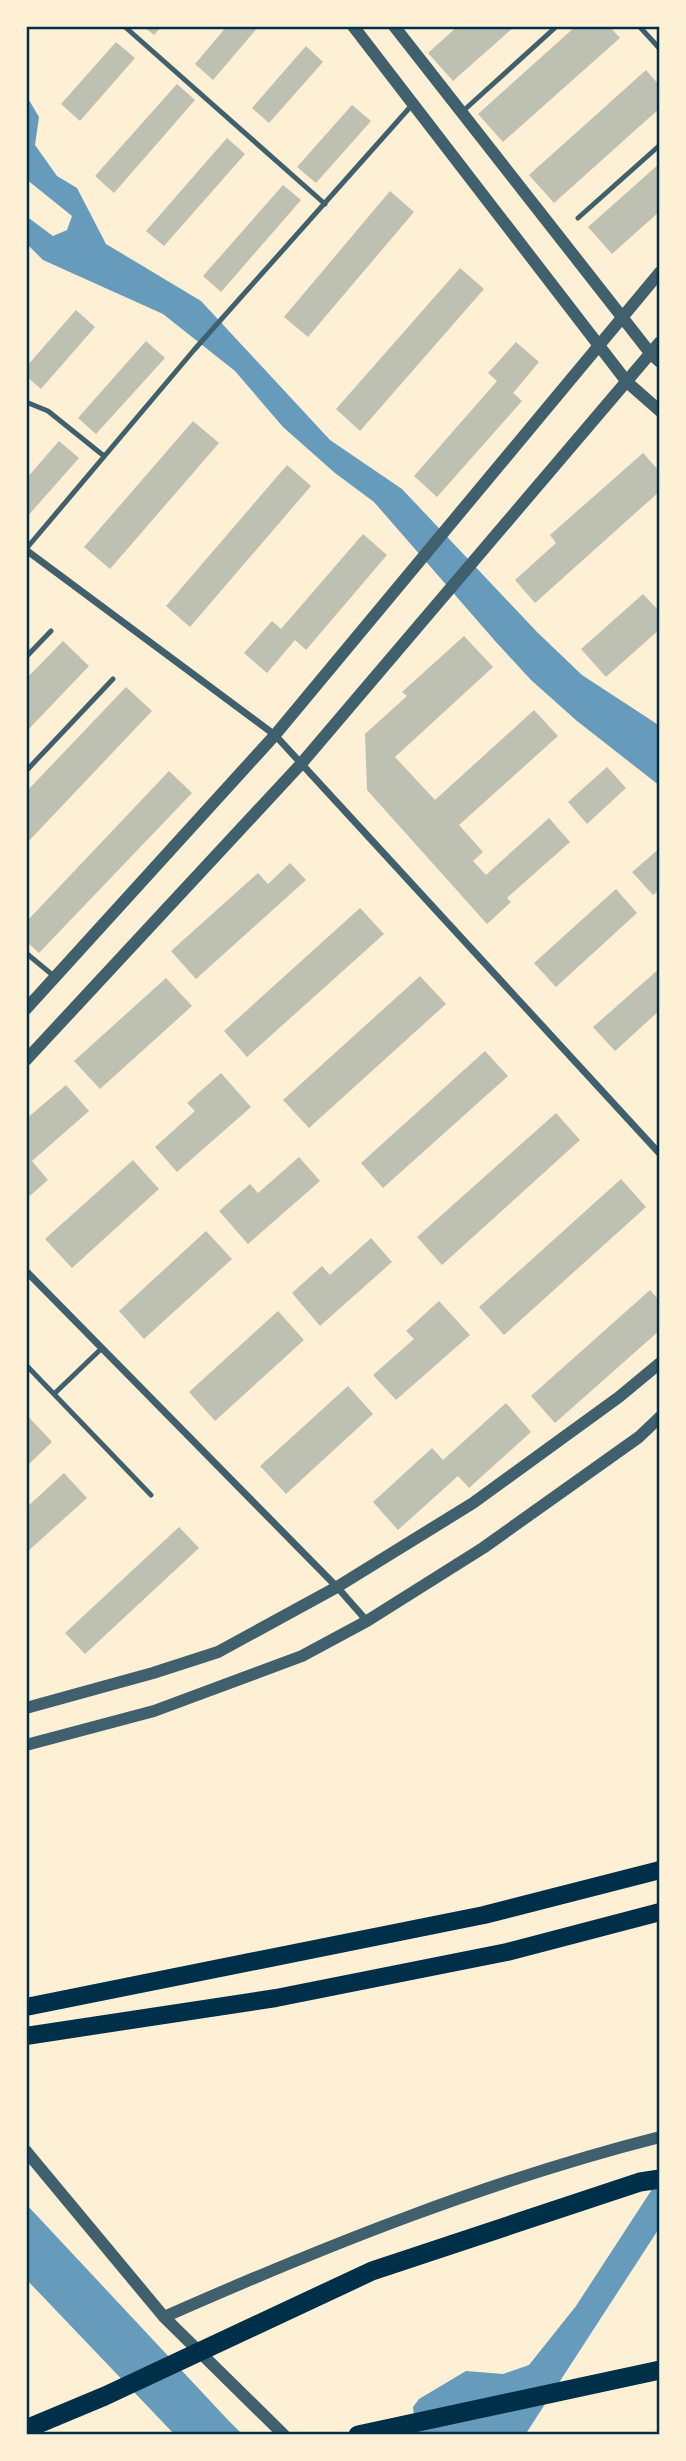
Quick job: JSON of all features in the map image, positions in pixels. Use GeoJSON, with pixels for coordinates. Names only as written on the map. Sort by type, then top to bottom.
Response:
{"type":"FeatureCollection","features":[{"type":"Feature","properties":{"kind":"highway"},"geometry":{"type":"LineString","coordinates":[[26,2007],[484,1915],[660,1870]]}},
{"type":"Feature","properties":{"kind":"highway"},"geometry":{"type":"LineString","coordinates":[[26,2036],[276,1998],[507,1952],[660,1912]]}},
{"type":"Feature","properties":{"kind":"highway"},"geometry":{"type":"LineString","coordinates":[[26,2429],[105,2396],[372,2271],[640,2182],[660,2179]]}},
{"type":"Feature","properties":{"kind":"highway"},"geometry":{"type":"LineString","coordinates":[[358,2435],[660,2370]]}},
{"type":"Feature","properties":{"kind":"street"},"geometry":{"type":"LineString","coordinates":[[353,26],[627,382],[660,411]]}},
{"type":"Feature","properties":{"kind":"street"},"geometry":{"type":"LineString","coordinates":[[394,26],[655,358]]}},
{"type":"Feature","properties":{"kind":"street"},"geometry":{"type":"LineString","coordinates":[[26,1009],[275,735],[660,272]]}},
{"type":"Feature","properties":{"kind":"street"},"geometry":{"type":"LineString","coordinates":[[26,1060],[301,764],[627,382],[655,358],[660,342]]}},
{"type":"Feature","properties":{"kind":"street"},"geometry":{"type":"LineString","coordinates":[[26,550],[275,735],[660,1154]]}},
{"type":"Feature","properties":{"kind":"street"},"geometry":{"type":"LineString","coordinates":[[26,1270],[337,1587],[367,1621]]}},
{"type":"Feature","properties":{"kind":"street"},"geometry":{"type":"LineString","coordinates":[[26,1708],[218,1652],[337,1587],[473,1503],[619,1397],[660,1363]]}},
{"type":"Feature","properties":{"kind":"street"},"geometry":{"type":"LineString","coordinates":[[26,1745],[154,1711],[302,1656],[367,1621],[483,1548],[639,1437],[660,1417]]}},
{"type":"Feature","properties":{"kind":"street"},"geometry":{"type":"LineString","coordinates":[[164,2317],[267,2271],[364,2233],[584,2156],[660,2137]]}},
{"type":"Feature","properties":{"kind":"street"},"geometry":{"type":"LineString","coordinates":[[26,2151],[164,2317],[284,2435]]}},
{"type":"Feature","properties":{"kind":"lane"},"geometry":{"type":"LineString","coordinates":[[124,26],[325,204]]}},
{"type":"Feature","properties":{"kind":"lane"},"geometry":{"type":"LineString","coordinates":[[462,112],[557,26]]}},
{"type":"Feature","properties":{"kind":"lane"},"geometry":{"type":"LineString","coordinates":[[639,26],[660,50]]}},
{"type":"Feature","properties":{"kind":"lane"},"geometry":{"type":"LineString","coordinates":[[26,550],[194,350],[413,104]]}},
{"type":"Feature","properties":{"kind":"lane"},"geometry":{"type":"LineString","coordinates":[[578,218],[660,145]]}},
{"type":"Feature","properties":{"kind":"lane"},"geometry":{"type":"LineString","coordinates":[[26,402],[48,411],[104,456]]}},
{"type":"Feature","properties":{"kind":"lane"},"geometry":{"type":"LineString","coordinates":[[26,657],[51,631]]}},
{"type":"Feature","properties":{"kind":"lane"},"geometry":{"type":"LineString","coordinates":[[26,771],[113,679]]}},
{"type":"Feature","properties":{"kind":"lane"},"geometry":{"type":"LineString","coordinates":[[26,953],[55,977]]}},
{"type":"Feature","properties":{"kind":"lane"},"geometry":{"type":"LineString","coordinates":[[54,1394],[102,1348]]}},
{"type":"Feature","properties":{"kind":"lane"},"geometry":{"type":"LineString","coordinates":[[26,1365],[151,1495]]}},
{"type":"Feature","properties":{"kind":"water"},"geometry":{"type":"Polygon","coordinates":[[[26,95],[39,117],[35,145],[57,176],[77,188],[106,244],[201,301],[330,440],[402,489],[537,632],[582,675],[660,726],[660,786],[577,721],[531,680],[374,502],[335,473],[283,427],[235,371],[163,314],[43,260],[26,243],[26,216],[53,236],[67,230],[72,216],[26,179],[26,95]]]}},
{"type":"Feature","properties":{"kind":"water"},"geometry":{"type":"Polygon","coordinates":[[[660,2177],[660,2227],[525,2435],[416,2435],[413,2407],[419,2399],[466,2371],[503,2374],[529,2365],[576,2306],[660,2177]]]}},
{"type":"Feature","properties":{"kind":"water"},"geometry":{"type":"Polygon","coordinates":[[[26,2204],[243,2435],[175,2435],[26,2279],[26,2204]]]}},
{"type":"Feature","properties":{"kind":"building"},"geometry":{"type":"Polygon","coordinates":[[[143,26],[162,26],[154,35],[143,26]]]}},
{"type":"Feature","properties":{"kind":"building"},"geometry":{"type":"Polygon","coordinates":[[[227,26],[259,26],[213,80],[195,64],[227,26]]]}},
{"type":"Feature","properties":{"kind":"building"},"geometry":{"type":"Polygon","coordinates":[[[458,26],[515,26],[453,81],[428,53],[458,26]]]}},
{"type":"Feature","properties":{"kind":"building"},"geometry":{"type":"Polygon","coordinates":[[[576,26],[609,26],[620,38],[503,142],[478,114],[576,26]]]}},
{"type":"Feature","properties":{"kind":"building"},"geometry":{"type":"Polygon","coordinates":[[[116,42],[135,58],[80,121],[61,104],[116,42]]]}},
{"type":"Feature","properties":{"kind":"building"},"geometry":{"type":"Polygon","coordinates":[[[306,46],[323,62],[269,123],[252,108],[306,46]]]}},
{"type":"Feature","properties":{"kind":"building"},"geometry":{"type":"Polygon","coordinates":[[[646,70],[660,86],[660,108],[554,203],[529,175],[646,70]]]}},
{"type":"Feature","properties":{"kind":"building"},"geometry":{"type":"Polygon","coordinates":[[[177,84],[195,100],[114,193],[95,176],[177,84]]]}},
{"type":"Feature","properties":{"kind":"building"},"geometry":{"type":"Polygon","coordinates":[[[352,105],[371,121],[316,183],[297,167],[352,105]]]}},
{"type":"Feature","properties":{"kind":"building"},"geometry":{"type":"Polygon","coordinates":[[[227,138],[245,154],[164,246],[146,231],[227,138]]]}},
{"type":"Feature","properties":{"kind":"building"},"geometry":{"type":"Polygon","coordinates":[[[660,163],[660,211],[612,254],[588,227],[660,163]]]}},
{"type":"Feature","properties":{"kind":"building"},"geometry":{"type":"Polygon","coordinates":[[[283,185],[301,200],[221,292],[203,276],[283,185]]]}},
{"type":"Feature","properties":{"kind":"building"},"geometry":{"type":"Polygon","coordinates":[[[390,191],[414,212],[308,337],[284,317],[390,191]]]}},
{"type":"Feature","properties":{"kind":"building"},"geometry":{"type":"Polygon","coordinates":[[[460,268],[484,289],[360,431],[336,409],[460,268]]]}},
{"type":"Feature","properties":{"kind":"building"},"geometry":{"type":"Polygon","coordinates":[[[76,310],[95,327],[41,389],[26,376],[26,367],[76,310]]]}},
{"type":"Feature","properties":{"kind":"building"},"geometry":{"type":"Polygon","coordinates":[[[146,341],[165,358],[96,434],[78,418],[146,341]]]}},
{"type":"Feature","properties":{"kind":"building"},"geometry":{"type":"Polygon","coordinates":[[[516,342],[539,362],[513,393],[522,401],[437,497],[414,476],[497,381],[488,373],[516,342]]]}},
{"type":"Feature","properties":{"kind":"building"},"geometry":{"type":"Polygon","coordinates":[[[193,421],[219,443],[110,569],[84,547],[193,421]]]}},
{"type":"Feature","properties":{"kind":"building"},"geometry":{"type":"Polygon","coordinates":[[[59,441],[79,458],[26,518],[26,479],[59,441]]]}},
{"type":"Feature","properties":{"kind":"building"},"geometry":{"type":"Polygon","coordinates":[[[643,453],[660,472],[660,491],[535,603],[515,580],[556,543],[550,535],[643,453]]]}},
{"type":"Feature","properties":{"kind":"building"},"geometry":{"type":"Polygon","coordinates":[[[287,465],[311,486],[190,627],[166,606],[287,465]]]}},
{"type":"Feature","properties":{"kind":"building"},"geometry":{"type":"Polygon","coordinates":[[[363,534],[387,555],[306,650],[295,640],[267,673],[244,653],[272,621],[281,629],[363,534]]]}},
{"type":"Feature","properties":{"kind":"building"},"geometry":{"type":"Polygon","coordinates":[[[643,594],[660,612],[660,629],[606,677],[581,649],[643,594]]]}},
{"type":"Feature","properties":{"kind":"building"},"geometry":{"type":"Polygon","coordinates":[[[464,636],[493,667],[395,757],[435,800],[534,710],[558,736],[459,825],[483,852],[473,861],[486,875],[549,818],[570,842],[507,898],[511,902],[487,924],[367,790],[365,734],[407,696],[402,692],[464,636]]]}},
{"type":"Feature","properties":{"kind":"building"},"geometry":{"type":"Polygon","coordinates":[[[63,641],[89,666],[26,732],[26,679],[63,641]]]}},
{"type":"Feature","properties":{"kind":"building"},"geometry":{"type":"Polygon","coordinates":[[[126,687],[152,711],[26,844],[26,792],[126,687]]]}},
{"type":"Feature","properties":{"kind":"building"},"geometry":{"type":"Polygon","coordinates":[[[607,767],[626,788],[587,824],[568,802],[607,767]]]}},
{"type":"Feature","properties":{"kind":"building"},"geometry":{"type":"Polygon","coordinates":[[[169,771],[192,793],[39,953],[26,941],[26,922],[169,771]]]}},
{"type":"Feature","properties":{"kind":"building"},"geometry":{"type":"Polygon","coordinates":[[[660,848],[660,889],[653,895],[632,872],[660,848]]]}},
{"type":"Feature","properties":{"kind":"building"},"geometry":{"type":"Polygon","coordinates":[[[290,863],[306,880],[196,979],[171,951],[258,873],[268,884],[290,863]]]}},
{"type":"Feature","properties":{"kind":"building"},"geometry":{"type":"Polygon","coordinates":[[[616,889],[637,913],[556,987],[534,963],[616,889]]]}},
{"type":"Feature","properties":{"kind":"building"},"geometry":{"type":"Polygon","coordinates":[[[360,908],[384,934],[247,1057],[224,1031],[360,908]]]}},
{"type":"Feature","properties":{"kind":"building"},"geometry":{"type":"Polygon","coordinates":[[[660,968],[660,1010],[615,1051],[593,1027],[660,968]]]}},
{"type":"Feature","properties":{"kind":"building"},"geometry":{"type":"Polygon","coordinates":[[[420,976],[446,1004],[309,1128],[283,1100],[420,976]]]}},
{"type":"Feature","properties":{"kind":"building"},"geometry":{"type":"Polygon","coordinates":[[[166,978],[192,1006],[100,1089],[74,1061],[166,978]]]}},
{"type":"Feature","properties":{"kind":"building"},"geometry":{"type":"Polygon","coordinates":[[[485,1051],[508,1076],[383,1188],[361,1163],[485,1051]]]}},
{"type":"Feature","properties":{"kind":"building"},"geometry":{"type":"Polygon","coordinates":[[[221,1073],[251,1107],[177,1172],[155,1147],[195,1111],[187,1103],[221,1073]]]}},
{"type":"Feature","properties":{"kind":"building"},"geometry":{"type":"Polygon","coordinates":[[[66,1085],[89,1111],[32,1161],[48,1180],[26,1199],[26,1119],[66,1085]]]}},
{"type":"Feature","properties":{"kind":"building"},"geometry":{"type":"Polygon","coordinates":[[[556,1113],[580,1140],[442,1265],[417,1237],[556,1113]]]}},
{"type":"Feature","properties":{"kind":"building"},"geometry":{"type":"Polygon","coordinates":[[[299,1157],[320,1181],[248,1244],[219,1211],[250,1184],[258,1193],[299,1157]]]}},
{"type":"Feature","properties":{"kind":"building"},"geometry":{"type":"Polygon","coordinates":[[[133,1160],[159,1189],[72,1268],[45,1239],[133,1160]]]}},
{"type":"Feature","properties":{"kind":"building"},"geometry":{"type":"Polygon","coordinates":[[[621,1179],[646,1207],[504,1335],[479,1307],[621,1179]]]}},
{"type":"Feature","properties":{"kind":"building"},"geometry":{"type":"Polygon","coordinates":[[[206,1231],[232,1259],[144,1339],[119,1311],[206,1231]]]}},
{"type":"Feature","properties":{"kind":"building"},"geometry":{"type":"Polygon","coordinates":[[[371,1238],[392,1262],[320,1326],[292,1293],[322,1266],[330,1275],[371,1238]]]}},
{"type":"Feature","properties":{"kind":"building"},"geometry":{"type":"Polygon","coordinates":[[[650,1290],[660,1301],[660,1330],[555,1423],[531,1396],[650,1290]]]}},
{"type":"Feature","properties":{"kind":"building"},"geometry":{"type":"Polygon","coordinates":[[[439,1301],[470,1335],[396,1400],[373,1375],[414,1339],[406,1331],[439,1301]]]}},
{"type":"Feature","properties":{"kind":"building"},"geometry":{"type":"Polygon","coordinates":[[[278,1311],[304,1340],[215,1421],[189,1392],[278,1311]]]}},
{"type":"Feature","properties":{"kind":"building"},"geometry":{"type":"Polygon","coordinates":[[[348,1386],[373,1414],[286,1494],[260,1466],[348,1386]]]}},
{"type":"Feature","properties":{"kind":"building"},"geometry":{"type":"Polygon","coordinates":[[[506,1403],[531,1432],[469,1488],[458,1476],[398,1530],[373,1502],[432,1448],[443,1460],[506,1403]]]}},
{"type":"Feature","properties":{"kind":"building"},"geometry":{"type":"Polygon","coordinates":[[[26,1414],[52,1442],[29,1464],[26,1462],[26,1414]]]}},
{"type":"Feature","properties":{"kind":"building"},"geometry":{"type":"Polygon","coordinates":[[[64,1473],[87,1498],[26,1553],[26,1508],[64,1473]]]}},
{"type":"Feature","properties":{"kind":"building"},"geometry":{"type":"Polygon","coordinates":[[[179,1527],[199,1548],[85,1654],[65,1633],[179,1527]]]}}]}
